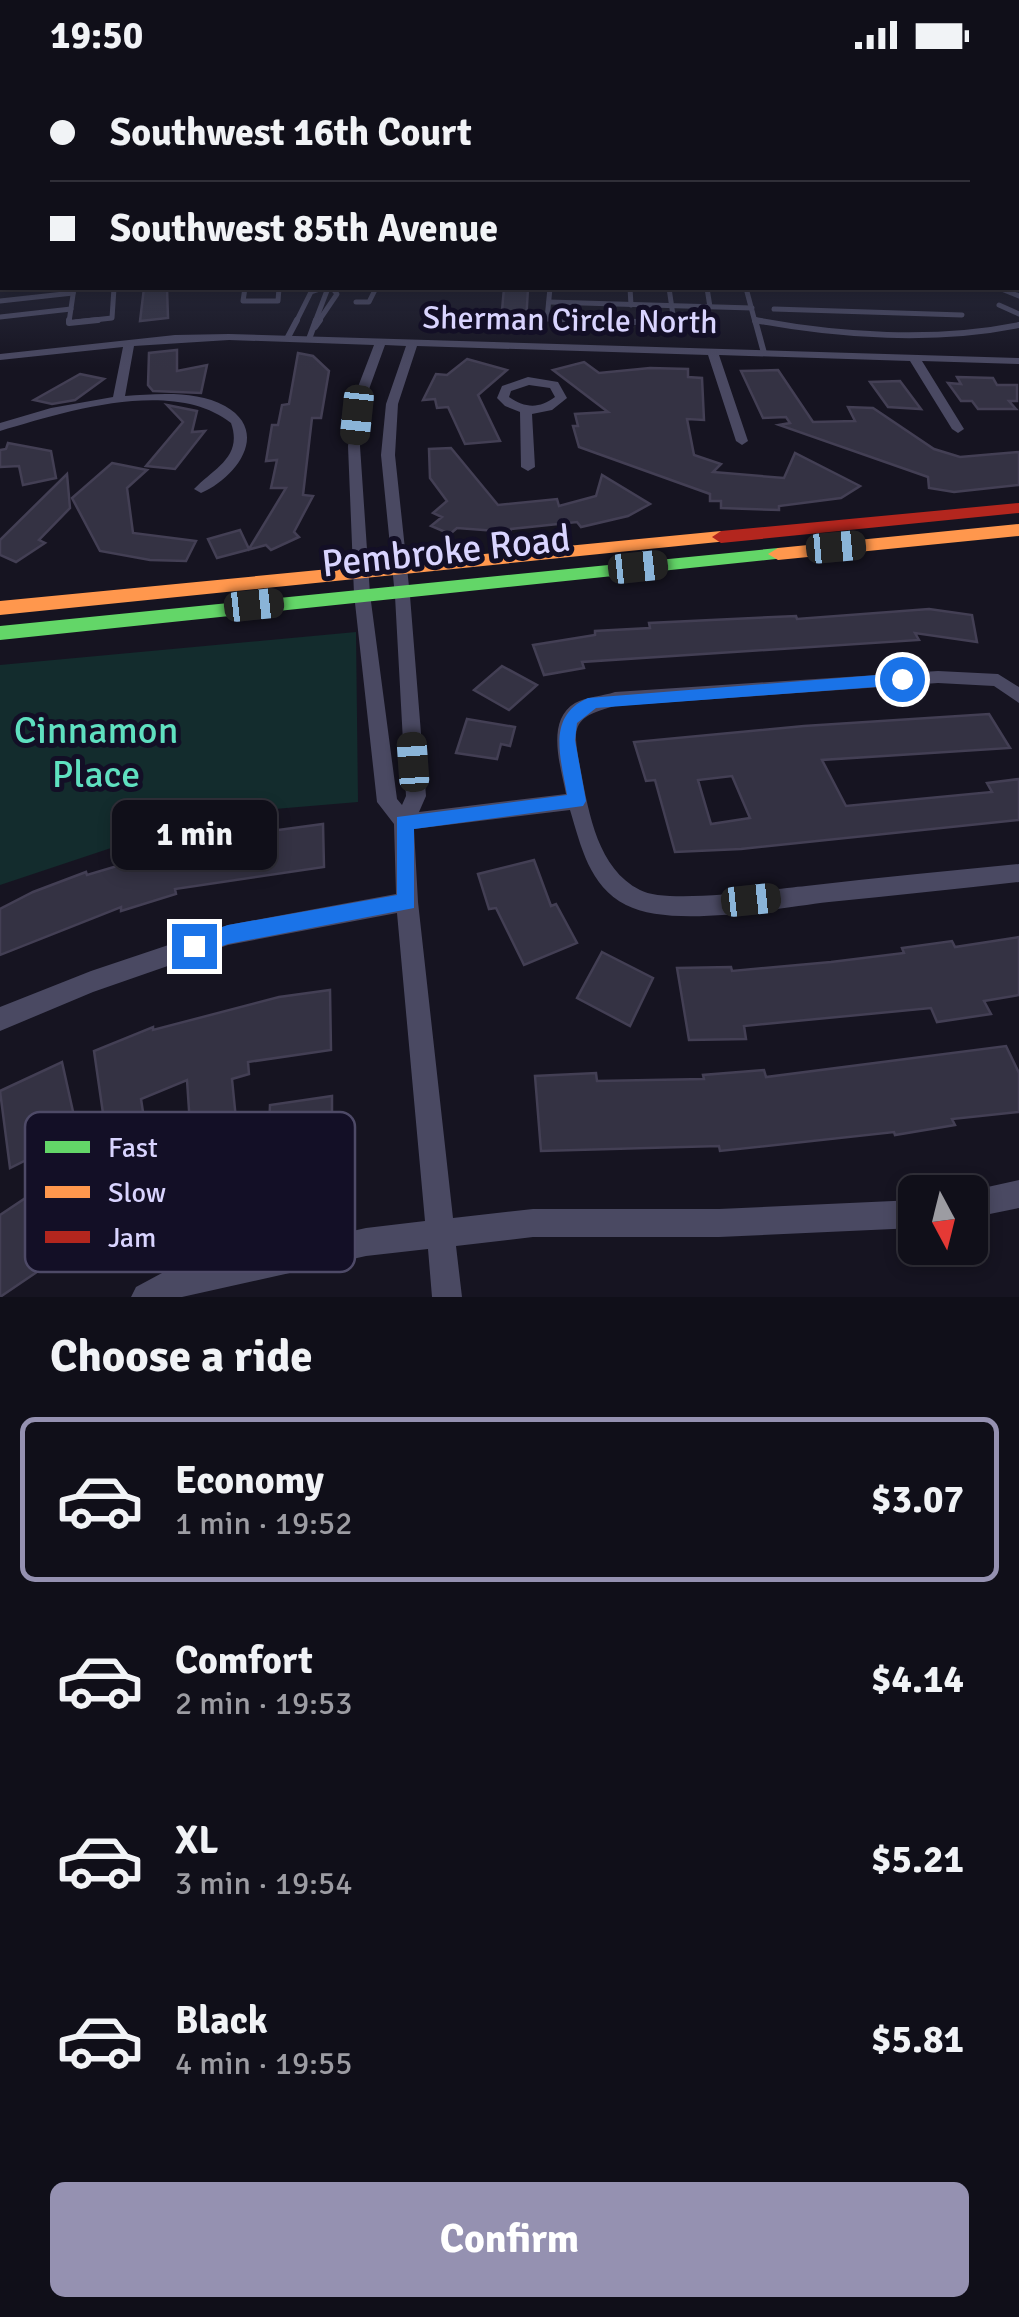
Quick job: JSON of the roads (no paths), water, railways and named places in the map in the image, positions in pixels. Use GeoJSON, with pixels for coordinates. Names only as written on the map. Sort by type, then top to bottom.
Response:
{"type":"FeatureCollection","features":[{"type":"Feature","properties":{"kind":"main road","name":"Pembroke Road"},"geometry":{"type":"LineString","coordinates":[[400,580],[1019,508]]}},
{"type":"Feature","properties":{"kind":"main road","name":"Pembroke Road"},"geometry":{"type":"LineString","coordinates":[[0,608],[1019,530]]}},
{"type":"Feature","properties":{"kind":"main road","name":"Pembroke Road"},"geometry":{"type":"LineString","coordinates":[[0,633],[361,583]]}},
{"type":"Feature","properties":{"kind":"street","name":"Sherman Circle North"},"geometry":{"type":"LineString","coordinates":[[0,357],[175,338],[288,338],[312,333],[412,344],[1019,362]]}},
{"type":"Feature","properties":{"kind":"street"},"geometry":{"type":"LineString","coordinates":[[381,342],[362,392],[354,446],[361,583],[387,802],[404,822]]}},
{"type":"Feature","properties":{"kind":"street"},"geometry":{"type":"LineString","coordinates":[[118,401],[130,343]]}},
{"type":"Feature","properties":{"kind":"street"},"geometry":{"type":"LineString","coordinates":[[412,344],[395,383],[386,426],[416,796],[404,822],[407,902],[447,1297]]}},
{"type":"Feature","properties":{"kind":"street"},"geometry":{"type":"LineString","coordinates":[[528,381],[532,348]]}},
{"type":"Feature","properties":{"kind":"street"},"geometry":{"type":"LineString","coordinates":[[712,351],[742,441]]}},
{"type":"Feature","properties":{"kind":"street"},"geometry":{"type":"LineString","coordinates":[[916,360],[958,429]]}},
{"type":"Feature","properties":{"kind":"street"},"geometry":{"type":"LineString","coordinates":[[528,381],[554,386],[562,394],[551,407],[526,409],[507,402],[503,393],[512,385],[528,381]]}},
{"type":"Feature","properties":{"kind":"street"},"geometry":{"type":"LineString","coordinates":[[0,427],[33,415],[118,401],[200,401],[232,416],[240,426],[239,452],[202,488]]}},
{"type":"Feature","properties":{"kind":"street"},"geometry":{"type":"LineString","coordinates":[[526,409],[528,467]]}},
{"type":"Feature","properties":{"kind":"street"},"geometry":{"type":"LineString","coordinates":[[1019,697],[998,680],[938,677],[594,702],[581,708],[569,722],[566,740],[577,801],[596,863],[612,882],[653,906],[714,905],[1019,873]]}},
{"type":"Feature","properties":{"kind":"street"},"geometry":{"type":"LineString","coordinates":[[404,822],[577,801]]}},
{"type":"Feature","properties":{"kind":"street"},"geometry":{"type":"LineString","coordinates":[[0,1020],[90,982],[228,934],[407,902]]}},
{"type":"Feature","properties":{"kind":"street"},"geometry":{"type":"LineString","coordinates":[[988,1200],[1019,1194]]}},
{"type":"Feature","properties":{"kind":"street"},"geometry":{"type":"LineString","coordinates":[[355,1244],[534,1223],[719,1223],[898,1215]]}},
{"type":"Feature","properties":{"kind":"street"},"geometry":{"type":"LineString","coordinates":[[146,1297],[162,1287],[231,1272]]}},
{"type":"Feature","properties":{"kind":"lane"},"geometry":{"type":"LineString","coordinates":[[0,302],[74,290],[68,323],[112,318],[114,290]]}},
{"type":"Feature","properties":{"kind":"lane"},"geometry":{"type":"LineString","coordinates":[[245,290],[243,301],[278,301],[280,290]]}},
{"type":"Feature","properties":{"kind":"lane"},"geometry":{"type":"LineString","coordinates":[[288,338],[311,292],[320,290]]}},
{"type":"Feature","properties":{"kind":"lane"},"geometry":{"type":"LineString","coordinates":[[312,333],[327,290]]}},
{"type":"Feature","properties":{"kind":"lane"},"geometry":{"type":"LineString","coordinates":[[356,302],[370,302],[375,290]]}},
{"type":"Feature","properties":{"kind":"lane"},"geometry":{"type":"LineString","coordinates":[[550,290],[547,319],[674,323],[669,290]]}},
{"type":"Feature","properties":{"kind":"lane"},"geometry":{"type":"LineString","coordinates":[[591,290],[591,304]]}},
{"type":"Feature","properties":{"kind":"lane"},"geometry":{"type":"LineString","coordinates":[[630,290],[630,305]]}},
{"type":"Feature","properties":{"kind":"lane"},"geometry":{"type":"LineString","coordinates":[[706,290],[710,307]]}},
{"type":"Feature","properties":{"kind":"lane"},"geometry":{"type":"LineString","coordinates":[[747,290],[764,353]]}},
{"type":"Feature","properties":{"kind":"lane"},"geometry":{"type":"LineString","coordinates":[[1019,297],[999,305],[1019,314]]}},
{"type":"Feature","properties":{"kind":"lane"},"geometry":{"type":"LineString","coordinates":[[549,302],[752,308]]}},
{"type":"Feature","properties":{"kind":"lane"},"geometry":{"type":"LineString","coordinates":[[0,317],[71,309]]}},
{"type":"Feature","properties":{"kind":"lane"},"geometry":{"type":"LineString","coordinates":[[774,309],[962,315]]}},
{"type":"Feature","properties":{"kind":"lane"},"geometry":{"type":"LineString","coordinates":[[814,310],[820,328]]}},
{"type":"Feature","properties":{"kind":"lane"},"geometry":{"type":"LineString","coordinates":[[755,320],[820,328],[983,332],[1019,324]]}},
{"type":"Feature","properties":{"kind":"park label","name":"Cinnamon Place"},"geometry":{"type":"Point","coordinates":[96,752]}}]}
